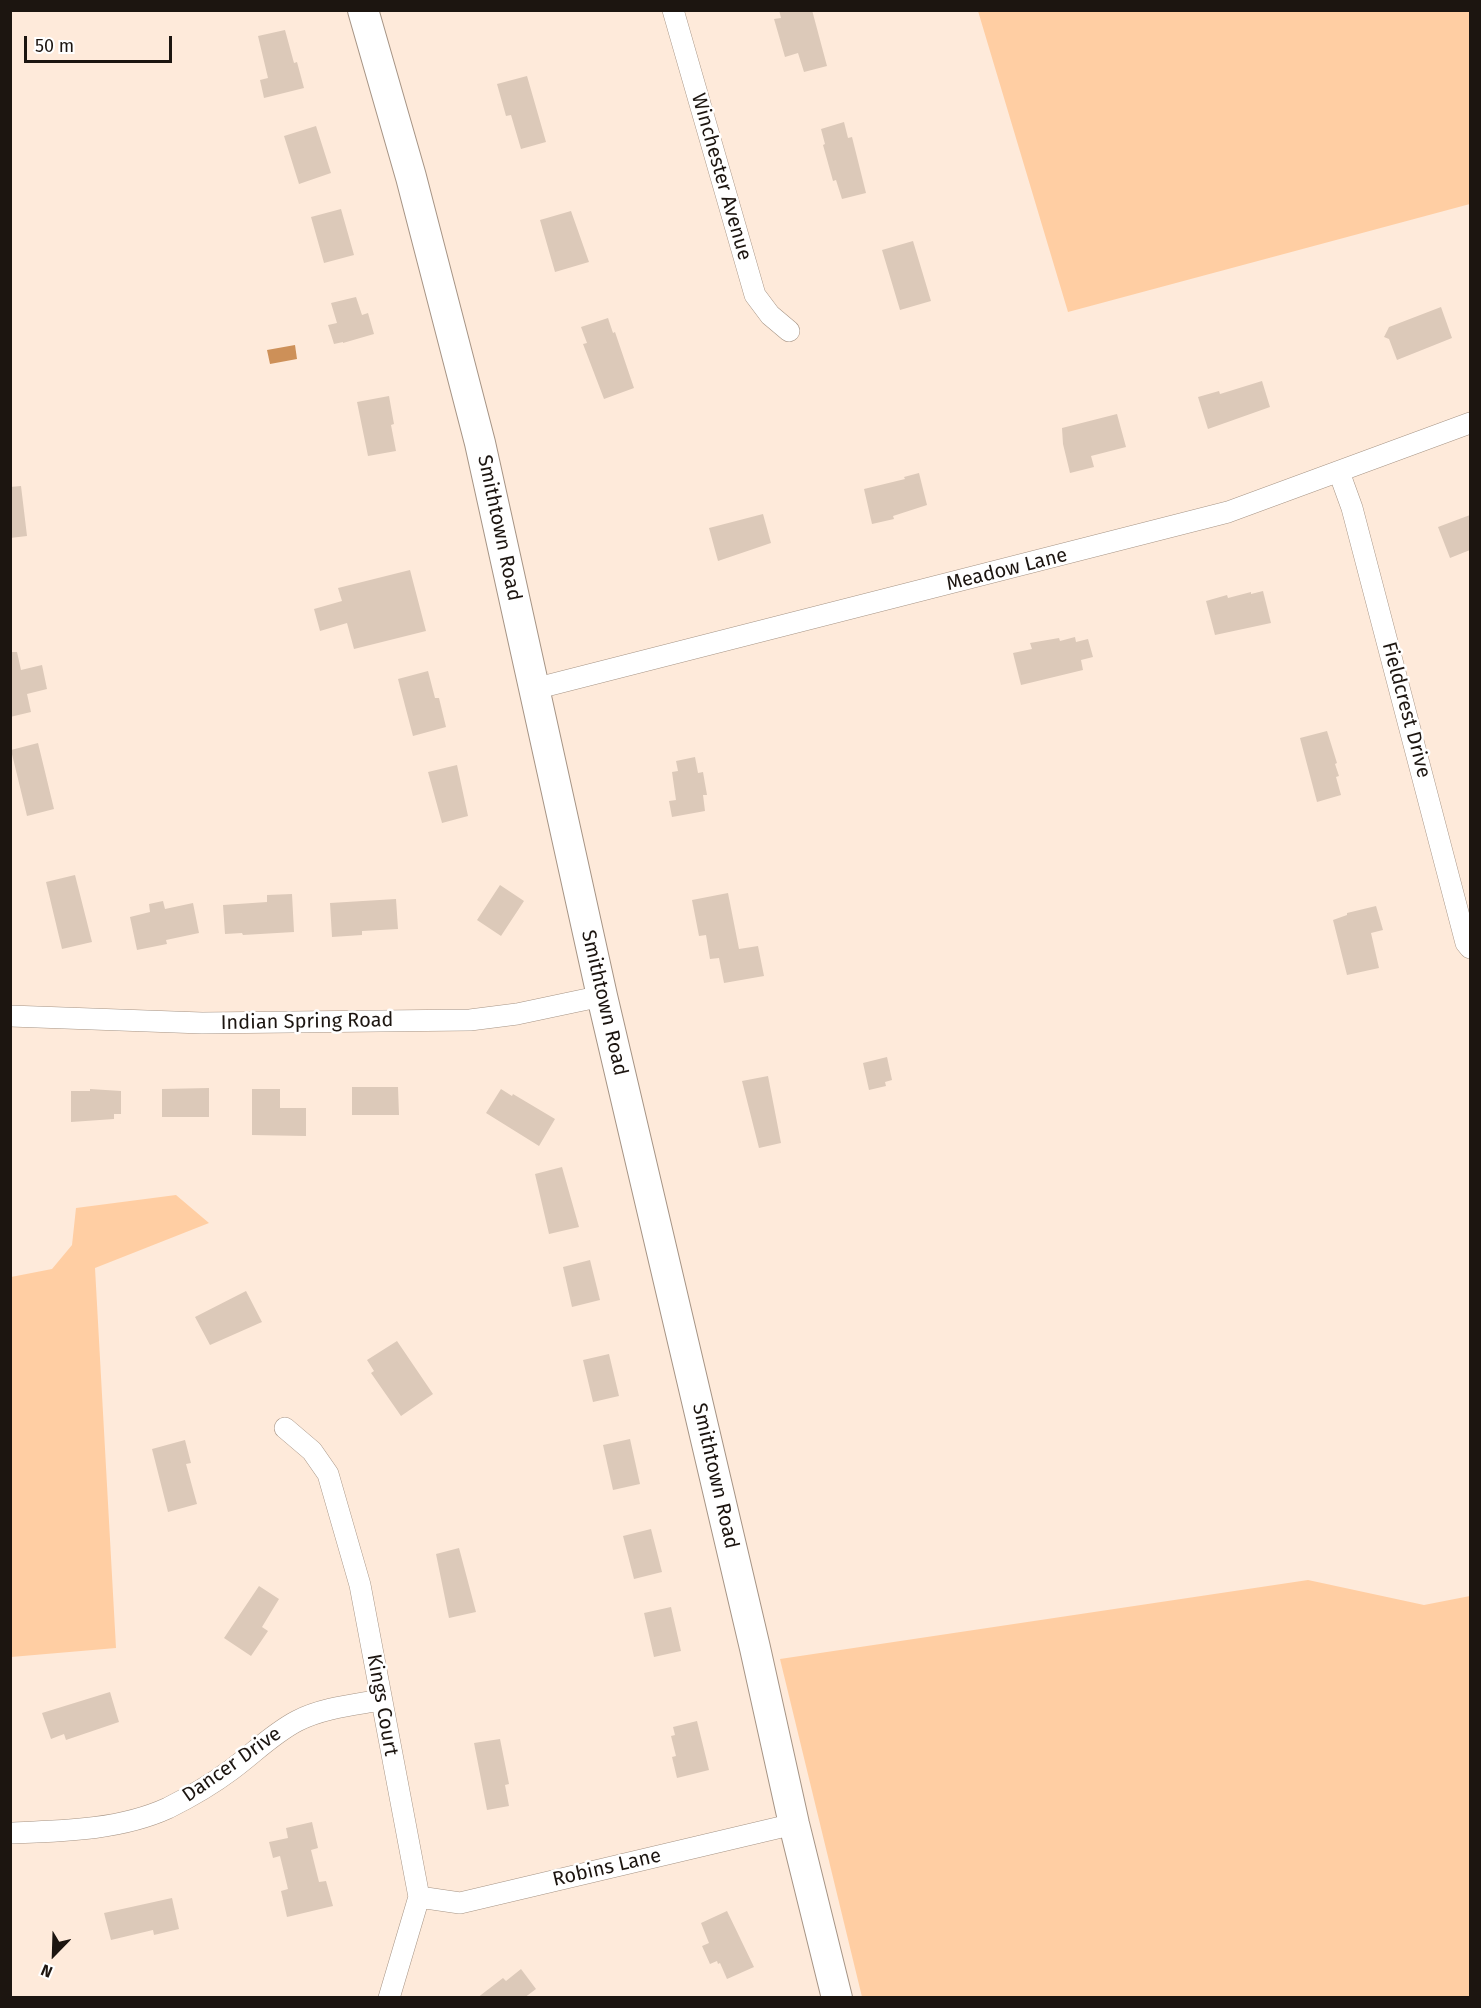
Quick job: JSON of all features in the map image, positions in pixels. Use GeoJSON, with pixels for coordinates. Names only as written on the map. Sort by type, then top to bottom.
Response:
{"type":"FeatureCollection","features":[{"type":"Feature","properties":{"kind":"street","name":"Smithtown Road"},"geometry":{"type":"LineString","coordinates":[[363,10],[411,177],[480,442],[602,996],[758,1659],[794,1824],[837,1998]]}},
{"type":"Feature","properties":{"kind":"street","name":"Winchester Avenue"},"geometry":{"type":"LineString","coordinates":[[673,10],[754,295],[770,315],[789,331]]}},
{"type":"Feature","properties":{"kind":"street","name":"Meadow Lane"},"geometry":{"type":"LineString","coordinates":[[534,689],[1252,505],[1470,423]]}},
{"type":"Feature","properties":{"kind":"street","name":"Fieldcrest Drive"},"geometry":{"type":"LineString","coordinates":[[1340,472],[1352,507],[1466,943],[1470,948]]}},
{"type":"Feature","properties":{"kind":"street","name":"Indian Spring Road"},"geometry":{"type":"LineString","coordinates":[[10,1016],[202,1023],[470,1020],[517,1014],[602,996]]}},
{"type":"Feature","properties":{"kind":"street","name":"Kings Court"},"geometry":{"type":"LineString","coordinates":[[285,1428],[312,1451],[328,1474],[360,1585],[419,1897],[389,1998]]}},
{"type":"Feature","properties":{"kind":"street","name":"Dancer Drive"},"geometry":{"type":"LineString","coordinates":[[10,1833],[94,1827],[126,1821],[166,1809],[205,1788],[274,1735],[298,1720],[325,1711],[381,1700]]}},
{"type":"Feature","properties":{"kind":"street","name":"Robins Lane"},"geometry":{"type":"LineString","coordinates":[[419,1897],[460,1903],[794,1824]]}},
{"type":"Feature","properties":{"kind":"shaded area"},"geometry":{"type":"Polygon","coordinates":[[[978,11],[1470,11],[1470,204],[1068,312],[978,11]]]}},
{"type":"Feature","properties":{"kind":"shaded area"},"geometry":{"type":"Polygon","coordinates":[[[295,345],[297,359],[270,364],[267,350],[295,345]]]}},
{"type":"Feature","properties":{"kind":"shaded area"},"geometry":{"type":"Polygon","coordinates":[[[176,1195],[209,1223],[95,1268],[116,1648],[11,1657],[11,1277],[52,1269],[72,1245],[76,1208],[176,1195]]]}},
{"type":"Feature","properties":{"kind":"shaded area"},"geometry":{"type":"Polygon","coordinates":[[[1308,1580],[1424,1605],[1470,1596],[1470,1997],[862,1997],[780,1659],[1308,1580]]]}},
{"type":"Feature","properties":{"kind":"building"},"geometry":{"type":"Polygon","coordinates":[[[779,10],[812,10],[827,66],[804,72],[798,53],[785,57],[774,19],[781,18],[779,10]]]}},
{"type":"Feature","properties":{"kind":"building"},"geometry":{"type":"Polygon","coordinates":[[[285,30],[304,88],[264,98],[260,80],[268,78],[258,36],[285,30]]]}},
{"type":"Feature","properties":{"kind":"building"},"geometry":{"type":"Polygon","coordinates":[[[527,76],[546,142],[521,149],[511,115],[506,116],[497,84],[527,76]]]}},
{"type":"Feature","properties":{"kind":"building"},"geometry":{"type":"Polygon","coordinates":[[[844,122],[848,138],[852,137],[866,193],[842,199],[836,180],[833,181],[821,129],[844,122]]]}},
{"type":"Feature","properties":{"kind":"building"},"geometry":{"type":"Polygon","coordinates":[[[316,126],[331,173],[299,184],[284,136],[316,126]]]}},
{"type":"Feature","properties":{"kind":"building"},"geometry":{"type":"Polygon","coordinates":[[[341,209],[354,255],[324,263],[311,217],[341,209]]]}},
{"type":"Feature","properties":{"kind":"building"},"geometry":{"type":"Polygon","coordinates":[[[571,211],[589,262],[555,272],[540,220],[571,211]]]}},
{"type":"Feature","properties":{"kind":"building"},"geometry":{"type":"Polygon","coordinates":[[[913,241],[931,301],[900,310],[882,250],[913,241]]]}},
{"type":"Feature","properties":{"kind":"building"},"geometry":{"type":"Polygon","coordinates":[[[356,297],[362,315],[368,313],[374,334],[334,344],[328,325],[337,323],[331,303],[356,297]]]}},
{"type":"Feature","properties":{"kind":"building"},"geometry":{"type":"Polygon","coordinates":[[[1441,307],[1452,338],[1397,360],[1389,339],[1384,337],[1389,327],[1441,307]]]}},
{"type":"Feature","properties":{"kind":"building"},"geometry":{"type":"Polygon","coordinates":[[[608,318],[634,388],[604,399],[583,344],[587,343],[581,327],[608,318]]]}},
{"type":"Feature","properties":{"kind":"building"},"geometry":{"type":"Polygon","coordinates":[[[1262,381],[1270,407],[1208,429],[1198,397],[1219,391],[1220,394],[1262,381]]]}},
{"type":"Feature","properties":{"kind":"building"},"geometry":{"type":"Polygon","coordinates":[[[389,396],[396,451],[368,456],[357,402],[389,396]]]}},
{"type":"Feature","properties":{"kind":"building"},"geometry":{"type":"Polygon","coordinates":[[[1117,414],[1126,447],[1091,456],[1094,467],[1070,473],[1063,444],[1062,428],[1117,414]]]}},
{"type":"Feature","properties":{"kind":"building"},"geometry":{"type":"Polygon","coordinates":[[[919,473],[927,505],[893,516],[894,519],[872,524],[864,489],[905,479],[904,477],[919,473]]]}},
{"type":"Feature","properties":{"kind":"building"},"geometry":{"type":"Polygon","coordinates":[[[21,486],[27,536],[10,538],[10,487],[21,486]]]}},
{"type":"Feature","properties":{"kind":"building"},"geometry":{"type":"Polygon","coordinates":[[[763,514],[771,543],[718,561],[709,528],[763,514]]]}},
{"type":"Feature","properties":{"kind":"building"},"geometry":{"type":"Polygon","coordinates":[[[1470,515],[1470,550],[1450,558],[1438,527],[1470,515]]]}},
{"type":"Feature","properties":{"kind":"building"},"geometry":{"type":"Polygon","coordinates":[[[410,570],[426,631],[354,649],[347,623],[320,631],[314,609],[342,601],[338,588],[410,570]]]}},
{"type":"Feature","properties":{"kind":"building"},"geometry":{"type":"Polygon","coordinates":[[[1263,591],[1271,623],[1215,635],[1206,601],[1227,595],[1228,598],[1263,591]]]}},
{"type":"Feature","properties":{"kind":"building"},"geometry":{"type":"Polygon","coordinates":[[[1075,637],[1076,642],[1088,639],[1093,657],[1081,660],[1083,670],[1021,685],[1013,653],[1032,649],[1030,643],[1059,638],[1060,641],[1075,637]]]}},
{"type":"Feature","properties":{"kind":"building"},"geometry":{"type":"Polygon","coordinates":[[[10,652],[17,652],[21,670],[42,665],[47,689],[27,694],[31,712],[10,717],[10,652]]]}},
{"type":"Feature","properties":{"kind":"building"},"geometry":{"type":"Polygon","coordinates":[[[428,671],[435,698],[439,698],[446,727],[413,736],[398,679],[428,671]]]}},
{"type":"Feature","properties":{"kind":"building"},"geometry":{"type":"Polygon","coordinates":[[[1327,731],[1337,763],[1335,764],[1339,776],[1336,777],[1341,795],[1317,802],[1300,738],[1327,731]]]}},
{"type":"Feature","properties":{"kind":"building"},"geometry":{"type":"Polygon","coordinates":[[[38,743],[54,809],[27,816],[11,750],[38,743]]]}},
{"type":"Feature","properties":{"kind":"building"},"geometry":{"type":"Polygon","coordinates":[[[695,757],[698,773],[703,772],[707,795],[703,795],[705,811],[672,817],[669,801],[676,800],[672,772],[678,771],[676,761],[695,757]]]}},
{"type":"Feature","properties":{"kind":"building"},"geometry":{"type":"Polygon","coordinates":[[[457,765],[468,816],[442,823],[428,772],[457,765]]]}},
{"type":"Feature","properties":{"kind":"building"},"geometry":{"type":"Polygon","coordinates":[[[75,875],[92,942],[62,949],[46,882],[75,875]]]}},
{"type":"Feature","properties":{"kind":"building"},"geometry":{"type":"Polygon","coordinates":[[[500,885],[524,901],[501,936],[477,920],[500,885]]]}},
{"type":"Feature","properties":{"kind":"building"},"geometry":{"type":"Polygon","coordinates":[[[728,893],[739,949],[758,946],[764,976],[724,983],[719,958],[710,959],[706,935],[699,936],[692,900],[728,893]]]}},
{"type":"Feature","properties":{"kind":"building"},"geometry":{"type":"Polygon","coordinates":[[[292,894],[294,932],[225,934],[223,905],[267,902],[267,895],[292,894]]]}},
{"type":"Feature","properties":{"kind":"building"},"geometry":{"type":"Polygon","coordinates":[[[396,899],[398,929],[362,931],[362,935],[332,937],[330,903],[396,899]]]}},
{"type":"Feature","properties":{"kind":"building"},"geometry":{"type":"Polygon","coordinates":[[[163,901],[165,909],[193,903],[199,933],[166,940],[167,944],[137,950],[130,917],[150,912],[149,904],[163,901]]]}},
{"type":"Feature","properties":{"kind":"building"},"geometry":{"type":"Polygon","coordinates":[[[1376,906],[1383,930],[1371,933],[1379,968],[1347,975],[1333,920],[1347,913],[1376,906]]]}},
{"type":"Feature","properties":{"kind":"building"},"geometry":{"type":"Polygon","coordinates":[[[887,1057],[892,1080],[885,1082],[886,1086],[869,1090],[863,1063],[887,1057]]]}},
{"type":"Feature","properties":{"kind":"building"},"geometry":{"type":"Polygon","coordinates":[[[768,1076],[781,1143],[759,1148],[742,1081],[768,1076]]]}},
{"type":"Feature","properties":{"kind":"building"},"geometry":{"type":"Polygon","coordinates":[[[352,1087],[398,1087],[399,1115],[352,1115],[352,1087]]]}},
{"type":"Feature","properties":{"kind":"building"},"geometry":{"type":"Polygon","coordinates":[[[209,1088],[209,1117],[162,1117],[162,1089],[209,1088]]]}},
{"type":"Feature","properties":{"kind":"building"},"geometry":{"type":"Polygon","coordinates":[[[90,1089],[121,1091],[121,1114],[114,1114],[114,1119],[71,1122],[71,1091],[90,1091],[90,1089]]]}},
{"type":"Feature","properties":{"kind":"building"},"geometry":{"type":"Polygon","coordinates":[[[252,1089],[280,1089],[280,1108],[306,1108],[306,1136],[252,1135],[252,1089]]]}},
{"type":"Feature","properties":{"kind":"building"},"geometry":{"type":"Polygon","coordinates":[[[501,1089],[555,1119],[539,1146],[486,1113],[501,1089]]]}},
{"type":"Feature","properties":{"kind":"building"},"geometry":{"type":"Polygon","coordinates":[[[562,1167],[579,1227],[549,1234],[535,1174],[562,1167]]]}},
{"type":"Feature","properties":{"kind":"building"},"geometry":{"type":"Polygon","coordinates":[[[590,1260],[600,1300],[572,1307],[563,1267],[590,1260]]]}},
{"type":"Feature","properties":{"kind":"building"},"geometry":{"type":"Polygon","coordinates":[[[246,1291],[262,1322],[210,1345],[195,1317],[246,1291]]]}},
{"type":"Feature","properties":{"kind":"building"},"geometry":{"type":"Polygon","coordinates":[[[397,1341],[433,1394],[401,1416],[371,1373],[374,1371],[367,1360],[397,1341]]]}},
{"type":"Feature","properties":{"kind":"building"},"geometry":{"type":"Polygon","coordinates":[[[609,1354],[619,1396],[593,1402],[583,1360],[609,1354]]]}},
{"type":"Feature","properties":{"kind":"building"},"geometry":{"type":"Polygon","coordinates":[[[630,1439],[640,1484],[613,1490],[603,1445],[630,1439]]]}},
{"type":"Feature","properties":{"kind":"building"},"geometry":{"type":"Polygon","coordinates":[[[185,1440],[191,1463],[186,1464],[197,1504],[168,1512],[152,1449],[185,1440]]]}},
{"type":"Feature","properties":{"kind":"building"},"geometry":{"type":"Polygon","coordinates":[[[651,1529],[662,1572],[634,1579],[623,1536],[651,1529]]]}},
{"type":"Feature","properties":{"kind":"building"},"geometry":{"type":"Polygon","coordinates":[[[459,1548],[476,1612],[449,1618],[436,1554],[459,1548]]]}},
{"type":"Feature","properties":{"kind":"building"},"geometry":{"type":"Polygon","coordinates":[[[259,1586],[279,1599],[262,1627],[268,1631],[251,1656],[224,1638],[259,1586]]]}},
{"type":"Feature","properties":{"kind":"building"},"geometry":{"type":"Polygon","coordinates":[[[671,1607],[681,1651],[654,1657],[644,1613],[671,1607]]]}},
{"type":"Feature","properties":{"kind":"building"},"geometry":{"type":"Polygon","coordinates":[[[110,1692],[119,1722],[66,1740],[64,1734],[51,1739],[42,1713],[110,1692]]]}},
{"type":"Feature","properties":{"kind":"building"},"geometry":{"type":"Polygon","coordinates":[[[697,1721],[709,1770],[677,1778],[672,1757],[676,1756],[671,1736],[675,1735],[673,1727],[697,1721]]]}},
{"type":"Feature","properties":{"kind":"building"},"geometry":{"type":"Polygon","coordinates":[[[500,1739],[509,1784],[505,1785],[509,1806],[487,1810],[474,1743],[500,1739]]]}},
{"type":"Feature","properties":{"kind":"building"},"geometry":{"type":"Polygon","coordinates":[[[312,1822],[318,1848],[311,1850],[319,1882],[326,1881],[333,1906],[287,1917],[281,1891],[288,1889],[280,1856],[273,1858],[269,1842],[288,1838],[286,1828],[312,1822]]]}},
{"type":"Feature","properties":{"kind":"building"},"geometry":{"type":"Polygon","coordinates":[[[172,1898],[179,1929],[154,1935],[153,1930],[111,1940],[104,1913],[172,1898]]]}},
{"type":"Feature","properties":{"kind":"building"},"geometry":{"type":"Polygon","coordinates":[[[727,1911],[754,1967],[727,1979],[720,1963],[718,1964],[717,1961],[710,1964],[702,1946],[709,1943],[701,1923],[727,1911]]]}},
{"type":"Feature","properties":{"kind":"building"},"geometry":{"type":"Polygon","coordinates":[[[521,1969],[536,1989],[524,1998],[477,1998],[503,1978],[506,1981],[521,1969]]]}}]}
